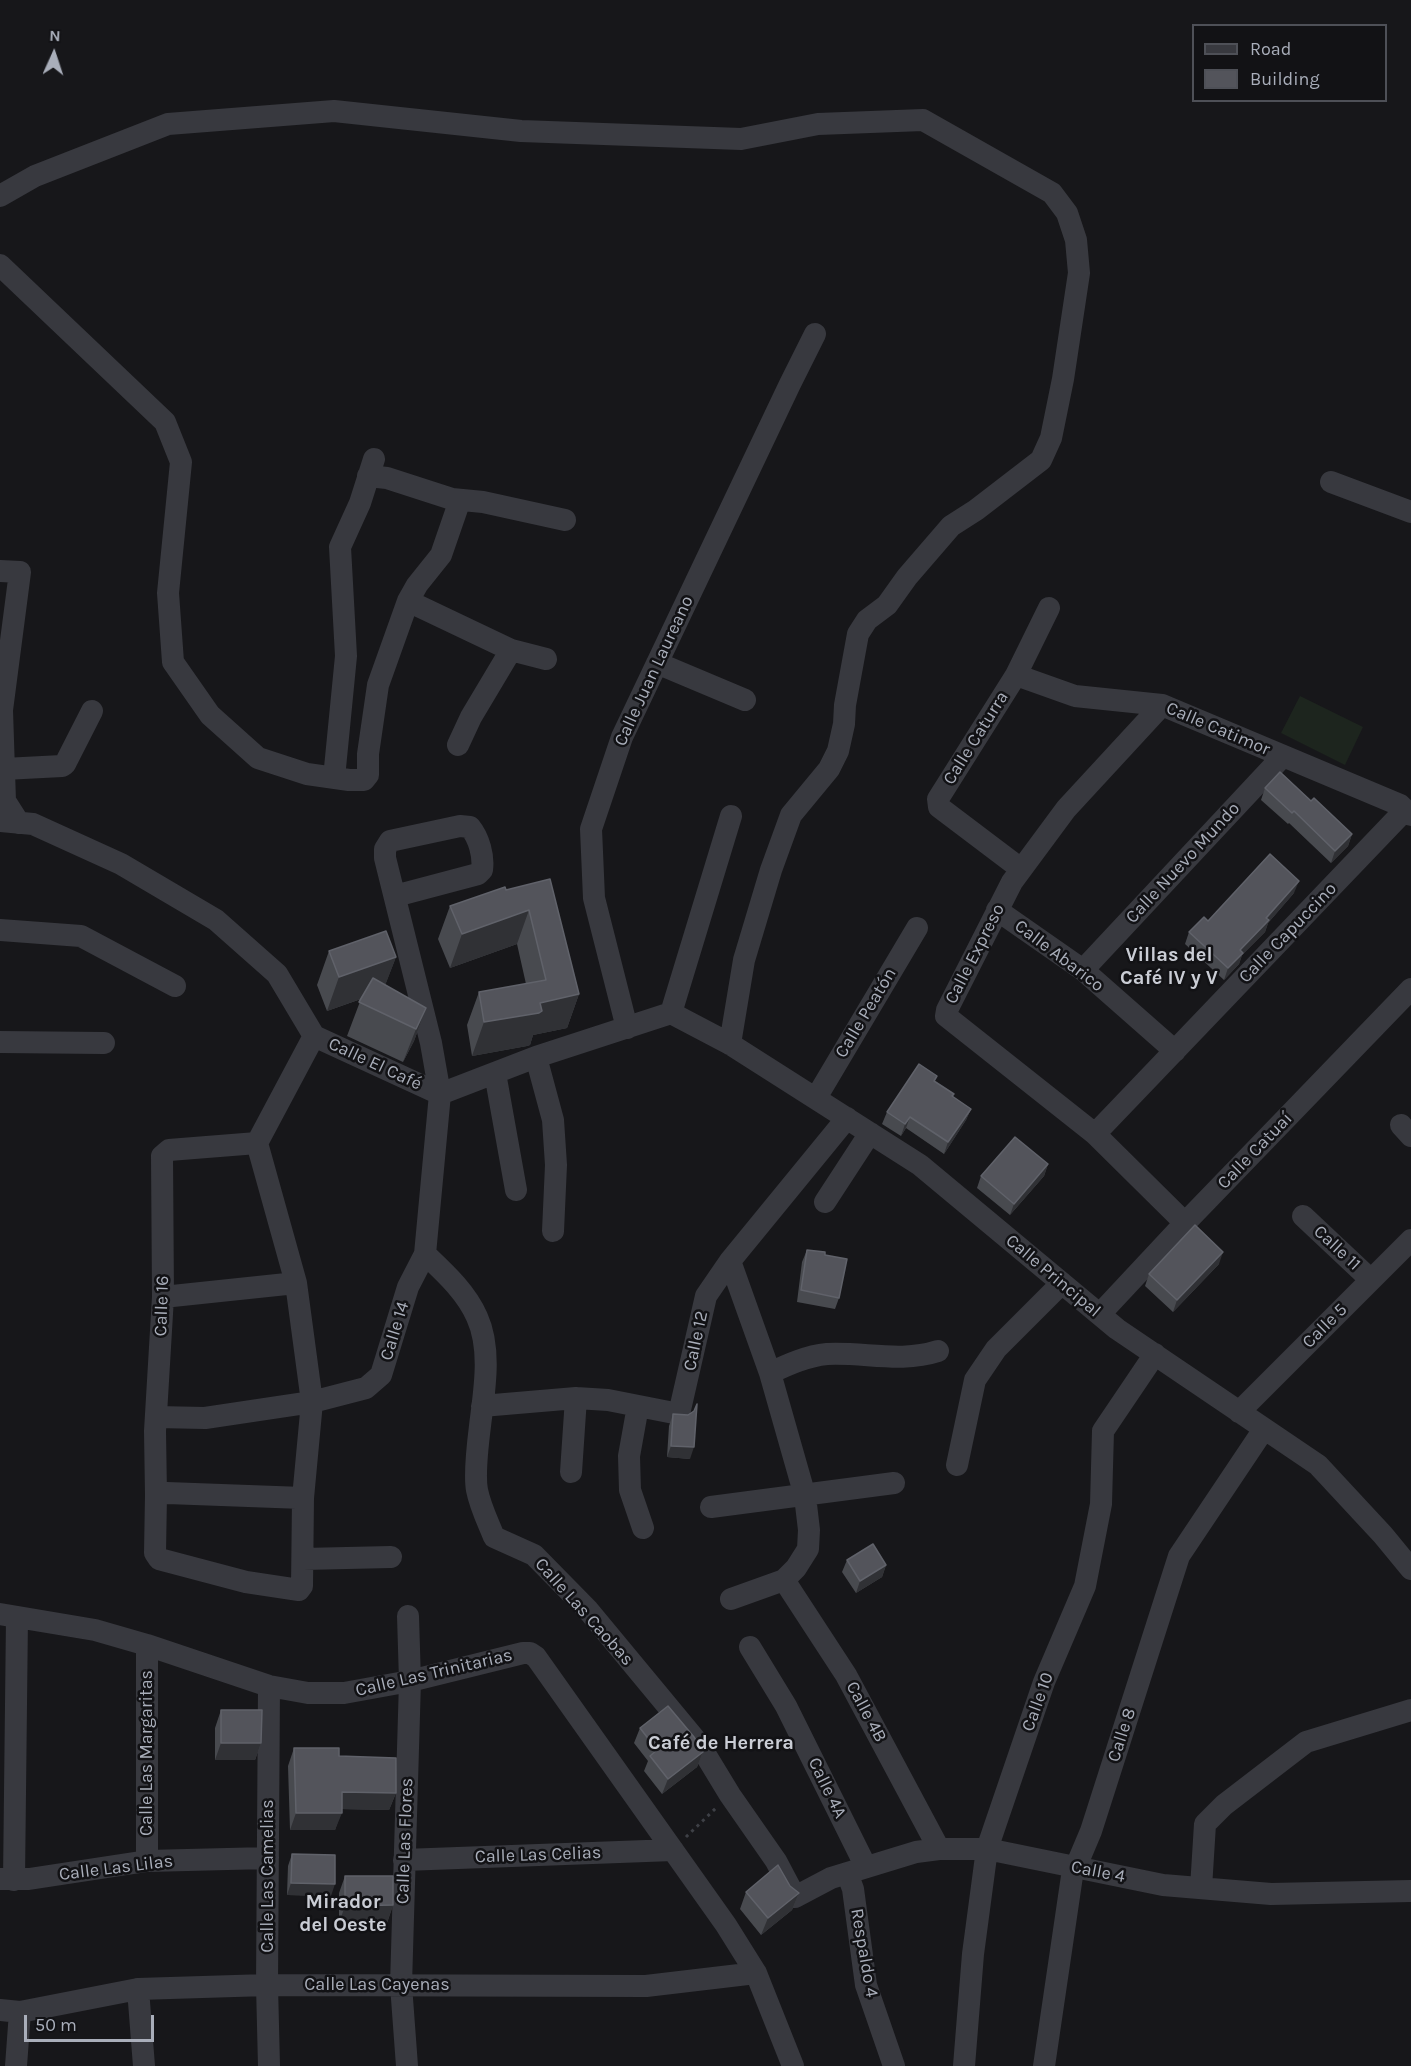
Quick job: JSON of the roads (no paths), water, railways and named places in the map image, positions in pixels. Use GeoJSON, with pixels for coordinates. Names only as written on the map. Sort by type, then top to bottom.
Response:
{"type":"FeatureCollection","features":[{"type":"Feature","properties":{"kind":"street"},"geometry":{"type":"LineString","coordinates":[[0,196],[35,176],[168,124],[334,111],[520,131],[741,139],[818,124],[923,120],[1052,193],[1067,213],[1076,240],[1079,273],[1052,438],[1041,460],[976,510],[951,526],[907,577],[887,605],[867,620],[858,634],[838,751],[829,769],[791,815],[771,870],[744,960],[730,1044]]}},
{"type":"Feature","properties":{"kind":"street"},"geometry":{"type":"LineString","coordinates":[[0,265],[165,422],[180,462],[168,593],[173,662],[210,715],[258,758],[307,774],[364,780],[368,775],[368,754],[378,685],[408,601],[417,585],[441,555],[460,500]]}},
{"type":"Feature","properties":{"kind":"street","name":"Calle Juan Laureano"},"geometry":{"type":"LineString","coordinates":[[627,1028],[594,898],[591,829],[622,737],[815,334]]}},
{"type":"Feature","properties":{"kind":"street"},"geometry":{"type":"LineString","coordinates":[[334,778],[346,656],[340,547],[343,537],[349,530],[371,467],[387,478],[460,500],[483,502],[565,520]]}},
{"type":"Feature","properties":{"kind":"street"},"geometry":{"type":"LineString","coordinates":[[1331,482],[1411,512]]}},
{"type":"Feature","properties":{"kind":"street"},"geometry":{"type":"LineString","coordinates":[[0,572],[20,572],[2,710],[5,801],[9,822]]}},
{"type":"Feature","properties":{"kind":"street"},"geometry":{"type":"LineString","coordinates":[[408,601],[511,650],[546,659]]}},
{"type":"Feature","properties":{"kind":"street"},"geometry":{"type":"LineString","coordinates":[[1016,675],[1049,608]]}},
{"type":"Feature","properties":{"kind":"street"},"geometry":{"type":"LineString","coordinates":[[458,745],[471,717],[511,650]]}},
{"type":"Feature","properties":{"kind":"street"},"geometry":{"type":"LineString","coordinates":[[657,663],[745,700]]}},
{"type":"Feature","properties":{"kind":"street","name":"Calle Catimor"},"geometry":{"type":"LineString","coordinates":[[1016,675],[1075,696],[1162,705],[1400,806],[1408,812]]}},
{"type":"Feature","properties":{"kind":"street","name":"Calle Caturra"},"geometry":{"type":"LineString","coordinates":[[1016,675],[938,799],[938,803],[939,807],[1021,869]]}},
{"type":"Feature","properties":{"kind":"street","name":"Calle Expreso"},"geometry":{"type":"LineString","coordinates":[[1162,705],[1066,809],[1021,869],[997,910],[946,1016],[1095,1134],[1185,1223]]}},
{"type":"Feature","properties":{"kind":"street"},"geometry":{"type":"LineString","coordinates":[[4,769],[62,766],[92,711]]}},
{"type":"Feature","properties":{"kind":"street","name":"Calle Nuevo Mundo"},"geometry":{"type":"LineString","coordinates":[[1083,970],[1284,756]]}},
{"type":"Feature","properties":{"kind":"street","name":"Calle Capuccino"},"geometry":{"type":"LineString","coordinates":[[1095,1134],[1408,812]]}},
{"type":"Feature","properties":{"kind":"street"},"geometry":{"type":"LineString","coordinates":[[671,1014],[731,816]]}},
{"type":"Feature","properties":{"kind":"street","name":"Calle El Café"},"geometry":{"type":"LineString","coordinates":[[9,822],[33,825],[121,864],[216,920],[277,974],[314,1036],[440,1094],[536,1057],[671,1014]]}},
{"type":"Feature","properties":{"kind":"street","name":"Calle 14"},"geometry":{"type":"LineString","coordinates":[[156,1417],[205,1418],[312,1402],[366,1388],[381,1375],[408,1287],[425,1254],[440,1094],[431,1043],[395,897]]}},
{"type":"Feature","properties":{"kind":"street","name":"Calle Abarico"},"geometry":{"type":"LineString","coordinates":[[997,910],[1083,970],[1175,1051]]}},
{"type":"Feature","properties":{"kind":"street","name":"Calle Peatón"},"geometry":{"type":"LineString","coordinates":[[816,1098],[917,928]]}},
{"type":"Feature","properties":{"kind":"street"},"geometry":{"type":"LineString","coordinates":[[0,930],[81,936],[175,986]]}},
{"type":"Feature","properties":{"kind":"street","name":"Calle Catuaí"},"geometry":{"type":"LineString","coordinates":[[1100,1314],[1411,989]]}},
{"type":"Feature","properties":{"kind":"street","name":"Calle Principal"},"geometry":{"type":"LineString","coordinates":[[671,1014],[730,1044],[920,1165],[1100,1314],[1318,1465],[1411,1569]]}},
{"type":"Feature","properties":{"kind":"street"},"geometry":{"type":"LineString","coordinates":[[314,1036],[257,1143],[296,1283],[312,1402],[303,1498],[303,1559],[391,1557]]}},
{"type":"Feature","properties":{"kind":"street"},"geometry":{"type":"LineString","coordinates":[[0,1042],[104,1043]]}},
{"type":"Feature","properties":{"kind":"street"},"geometry":{"type":"LineString","coordinates":[[536,1057],[553,1120],[556,1165],[553,1231]]}},
{"type":"Feature","properties":{"kind":"street"},"geometry":{"type":"LineString","coordinates":[[495,1073],[516,1190]]}},
{"type":"Feature","properties":{"kind":"street","name":"Calle 12"},"geometry":{"type":"LineString","coordinates":[[482,1406],[576,1398],[608,1400],[679,1414],[706,1296],[730,1261],[847,1118]]}},
{"type":"Feature","properties":{"kind":"street"},"geometry":{"type":"LineString","coordinates":[[825,1202],[870,1133]]}},
{"type":"Feature","properties":{"kind":"street","name":"Calle 16"},"geometry":{"type":"LineString","coordinates":[[257,1143],[169,1150],[162,1156],[164,1297],[156,1417],[155,1552],[159,1558],[246,1582],[299,1590],[302,1586],[303,1559]]}},
{"type":"Feature","properties":{"kind":"street","name":"Calle 11"},"geometry":{"type":"LineString","coordinates":[[1303,1216],[1371,1280]]}},
{"type":"Feature","properties":{"kind":"street","name":"Calle 5"},"geometry":{"type":"LineString","coordinates":[[1239,1412],[1411,1239]]}},
{"type":"Feature","properties":{"kind":"street","name":"Calle Las Caobas"},"geometry":{"type":"LineString","coordinates":[[425,1254],[449,1276],[466,1299],[478,1318],[484,1338],[485,1356],[478,1441],[477,1489],[494,1537],[534,1556],[588,1610],[699,1744],[730,1795],[776,1861],[795,1897]]}},
{"type":"Feature","properties":{"kind":"street"},"geometry":{"type":"LineString","coordinates":[[730,1261],[770,1373],[805,1496],[809,1530],[808,1549],[796,1568],[784,1580],[730,1599]]}},
{"type":"Feature","properties":{"kind":"street"},"geometry":{"type":"LineString","coordinates":[[164,1297],[296,1283]]}},
{"type":"Feature","properties":{"kind":"street"},"geometry":{"type":"LineString","coordinates":[[957,1465],[975,1380],[996,1349],[1062,1283]]}},
{"type":"Feature","properties":{"kind":"street"},"geometry":{"type":"LineString","coordinates":[[770,1373],[802,1358],[828,1354],[893,1358],[938,1351]]}},
{"type":"Feature","properties":{"kind":"street","name":"Calle 10"},"geometry":{"type":"LineString","coordinates":[[964,2066],[973,1954],[987,1849],[1044,1682],[1085,1586],[1101,1504],[1103,1431],[1155,1354]]}},
{"type":"Feature","properties":{"kind":"street"},"geometry":{"type":"LineString","coordinates":[[571,1472],[576,1398]]}},
{"type":"Feature","properties":{"kind":"street"},"geometry":{"type":"LineString","coordinates":[[638,1406],[629,1456],[630,1490],[643,1528]]}},
{"type":"Feature","properties":{"kind":"street","name":"Calle 8"},"geometry":{"type":"LineString","coordinates":[[1044,2066],[1072,1876],[1091,1832],[1179,1556],[1264,1429]]}},
{"type":"Feature","properties":{"kind":"street"},"geometry":{"type":"LineString","coordinates":[[711,1507],[894,1483]]}},
{"type":"Feature","properties":{"kind":"street"},"geometry":{"type":"LineString","coordinates":[[167,1493],[303,1498]]}},
{"type":"Feature","properties":{"kind":"street","name":"Calle 4B"},"geometry":{"type":"LineString","coordinates":[[784,1580],[846,1675],[939,1849]]}},
{"type":"Feature","properties":{"kind":"street"},"geometry":{"type":"LineString","coordinates":[[7,1879],[8,1615]]}},
{"type":"Feature","properties":{"kind":"street","name":"Calle Las Trinitarias"},"geometry":{"type":"LineString","coordinates":[[8,1615],[94,1630],[147,1645],[269,1686],[308,1693],[344,1693],[410,1681],[530,1653],[536,1657],[726,1925],[756,1973],[794,2066]]}},
{"type":"Feature","properties":{"kind":"street","name":"Calle Las Flores"},"geometry":{"type":"LineString","coordinates":[[407,2066],[401,1985],[410,1681],[408,1616]]}},
{"type":"Feature","properties":{"kind":"street","name":"Calle Las Margaritas"},"geometry":{"type":"LineString","coordinates":[[147,1645],[147,1861]]}},
{"type":"Feature","properties":{"kind":"street","name":"Calle 4A"},"geometry":{"type":"LineString","coordinates":[[750,1647],[786,1706],[856,1870]]}},
{"type":"Feature","properties":{"kind":"street","name":"Calle Las Camelias"},"geometry":{"type":"LineString","coordinates":[[269,1686],[267,1985],[269,2066]]}},
{"type":"Feature","properties":{"kind":"street"},"geometry":{"type":"LineString","coordinates":[[1201,1888],[1205,1824],[1224,1805],[1306,1742],[1411,1710]]}},
{"type":"Feature","properties":{"kind":"street","name":"Calle 4"},"geometry":{"type":"LineString","coordinates":[[795,1897],[831,1878],[916,1852],[939,1849],[987,1849],[1163,1885],[1271,1894],[1411,1891]]}},
{"type":"Feature","properties":{"kind":"street","name":"Calle Las Celias"},"geometry":{"type":"LineString","coordinates":[[404,1860],[673,1850]]}},
{"type":"Feature","properties":{"kind":"street","name":"Calle Las Lilas"},"geometry":{"type":"LineString","coordinates":[[7,1879],[147,1861],[268,1858]]}},
{"type":"Feature","properties":{"kind":"street","name":"Respaldo 4"},"geometry":{"type":"LineString","coordinates":[[856,1870],[853,1889],[866,1985],[894,2066]]}},
{"type":"Feature","properties":{"kind":"street","name":"Calle Las Cayenas"},"geometry":{"type":"LineString","coordinates":[[10,2011],[138,1989],[267,1985],[646,1986],[756,1973]]}},
{"type":"Feature","properties":{"kind":"street"},"geometry":{"type":"LineString","coordinates":[[138,1989],[144,2066]]}},
{"type":"Feature","properties":{"kind":"street"},"geometry":{"type":"LineString","coordinates":[[10,2011],[16,2066]]}},
{"type":"Feature","properties":{"kind":"district","name":"Villas del Café IV y V"},"geometry":{"type":"Point","coordinates":[1169,966]}},
{"type":"Feature","properties":{"kind":"district","name":"Café de Herrera"},"geometry":{"type":"Point","coordinates":[721,1743]}},
{"type":"Feature","properties":{"kind":"district","name":"Mirador del Oeste"},"geometry":{"type":"Point","coordinates":[343,1914]}}]}
